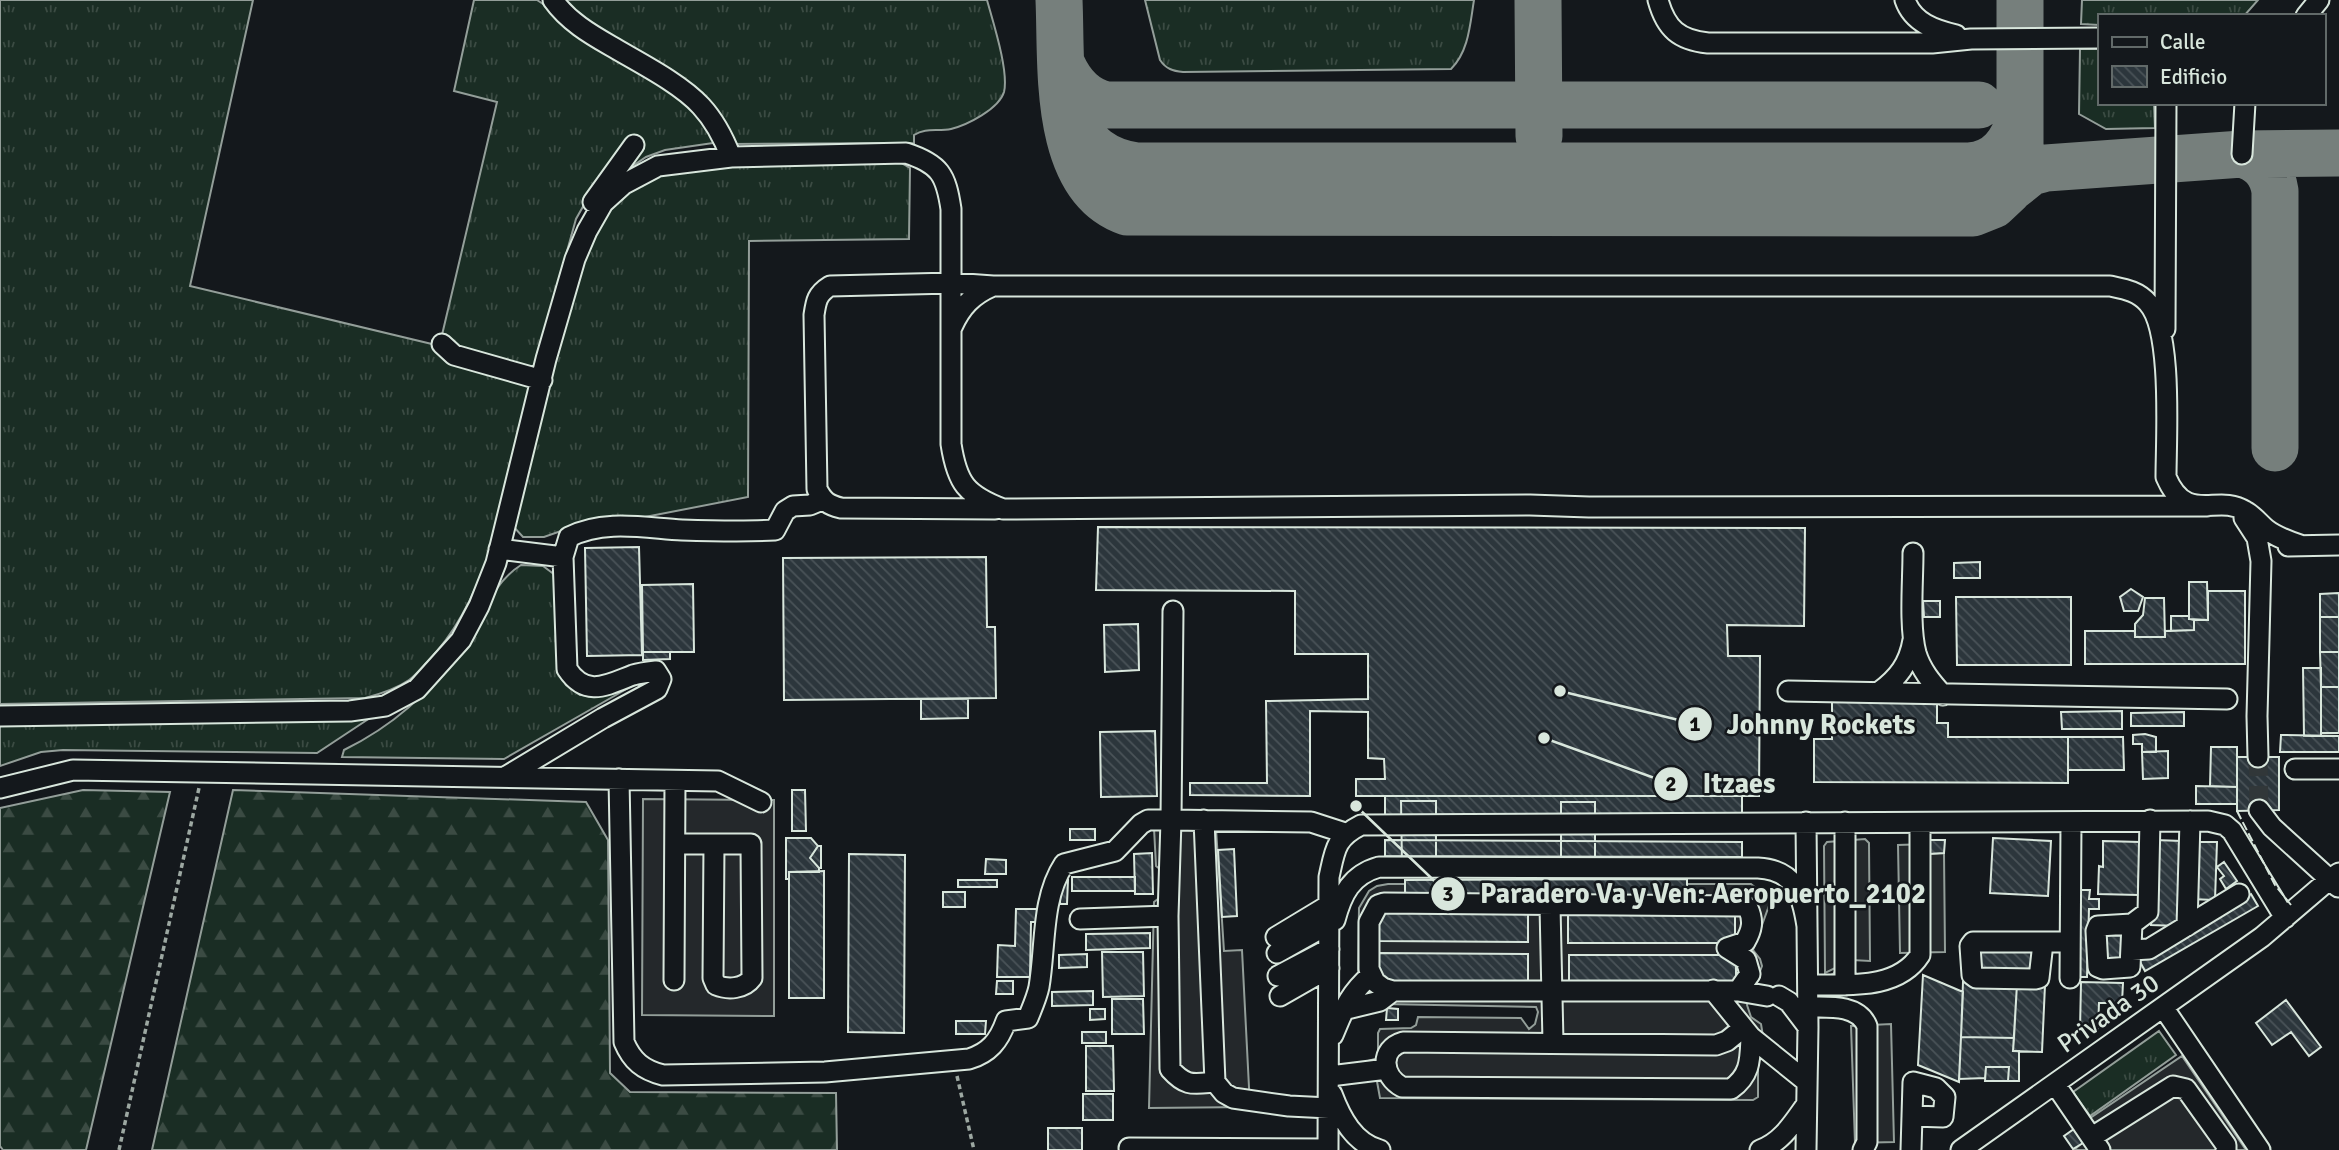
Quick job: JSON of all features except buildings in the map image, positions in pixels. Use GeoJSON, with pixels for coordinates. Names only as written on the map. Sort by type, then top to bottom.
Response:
{"type":"FeatureCollection","features":[{"type":"Feature","properties":{"kind":"street"},"geometry":{"type":"LineString","coordinates":[[553,0],[560,10],[584,31],[648,68],[700,105],[726,142],[731,156]]}},
{"type":"Feature","properties":{"kind":"street"},"geometry":{"type":"LineString","coordinates":[[1658,0],[1661,12],[1673,30],[1688,41],[1708,43],[1932,43],[1971,39],[2098,38]]}},
{"type":"Feature","properties":{"kind":"street"},"geometry":{"type":"LineString","coordinates":[[1905,0],[1917,19],[1933,29],[1971,39]]}},
{"type":"Feature","properties":{"kind":"street"},"geometry":{"type":"LineString","coordinates":[[2308,14],[2319,0]]}},
{"type":"Feature","properties":{"kind":"street"},"geometry":{"type":"LineString","coordinates":[[2146,507],[2159,499],[2166,477],[2166,105]]}},
{"type":"Feature","properties":{"kind":"street"},"geometry":{"type":"LineString","coordinates":[[2242,154],[2245,105]]}},
{"type":"Feature","properties":{"kind":"street"},"geometry":{"type":"LineString","coordinates":[[0,716],[350,711],[385,706],[417,689],[461,640],[479,606],[499,549],[575,259],[581,225],[593,201],[634,145]]}},
{"type":"Feature","properties":{"kind":"street"},"geometry":{"type":"LineString","coordinates":[[575,259],[603,203],[624,184],[657,166],[731,156],[906,153],[925,159],[939,169],[947,185],[951,209],[951,444],[955,469],[966,487],[983,501],[1003,509]]}},
{"type":"Feature","properties":{"kind":"street"},"geometry":{"type":"LineString","coordinates":[[2165,351],[2159,323],[2149,303],[2134,291],[2110,286],[993,286],[952,283],[830,286],[821,291],[816,300],[814,315],[817,489],[822,500],[841,508],[2217,506],[2242,515],[2260,547],[2258,757]]}},
{"type":"Feature","properties":{"kind":"street"},"geometry":{"type":"LineString","coordinates":[[952,328],[960,311],[970,300],[993,286]]}},
{"type":"Feature","properties":{"kind":"street"},"geometry":{"type":"LineString","coordinates":[[442,344],[454,355],[542,380]]}},
{"type":"Feature","properties":{"kind":"street"},"geometry":{"type":"LineString","coordinates":[[2166,477],[2179,498],[2192,504],[2245,510],[2276,536],[2300,545]]}},
{"type":"Feature","properties":{"kind":"street"},"geometry":{"type":"LineString","coordinates":[[504,778],[657,689],[661,679],[656,670],[635,674],[610,686],[591,686],[574,680],[567,669],[563,557],[569,537],[606,526],[710,531],[775,530],[785,511],[793,506],[810,505],[822,500]]}},
{"type":"Feature","properties":{"kind":"street"},"geometry":{"type":"LineString","coordinates":[[2261,561],[2270,547],[2339,545]]}},
{"type":"Feature","properties":{"kind":"street"},"geometry":{"type":"LineString","coordinates":[[499,549],[563,557]]}},
{"type":"Feature","properties":{"kind":"street"},"geometry":{"type":"LineString","coordinates":[[1879,692],[1895,681],[1911,653],[1914,639],[1913,553]]}},
{"type":"Feature","properties":{"kind":"street"},"geometry":{"type":"LineString","coordinates":[[1173,611],[1168,916],[1170,1069],[1181,1081],[1192,1084],[1215,1082]]}},
{"type":"Feature","properties":{"kind":"street"},"geometry":{"type":"LineString","coordinates":[[1914,639],[1922,667],[1943,695]]}},
{"type":"Feature","properties":{"kind":"street"},"geometry":{"type":"LineString","coordinates":[[1788,691],[2227,699]]}},
{"type":"Feature","properties":{"kind":"street"},"geometry":{"type":"LineString","coordinates":[[2295,769],[2339,769]]}},
{"type":"Feature","properties":{"kind":"street"},"geometry":{"type":"LineString","coordinates":[[0,788],[74,770],[675,780],[718,781],[761,802]]}},
{"type":"Feature","properties":{"kind":"street"},"geometry":{"type":"LineString","coordinates":[[619,779],[624,1042],[630,1056],[639,1066],[663,1075],[825,1072],[983,1055],[1001,1035],[1006,1021],[1028,1018],[1039,989],[1054,878],[1064,864],[1115,851],[1140,824],[1148,820],[1311,822],[1345,833]]}},
{"type":"Feature","properties":{"kind":"street"},"geometry":{"type":"LineString","coordinates":[[674,979],[675,780]]}},
{"type":"Feature","properties":{"kind":"street"},"geometry":{"type":"LineString","coordinates":[[2259,810],[2272,827],[2336,880]]}},
{"type":"Feature","properties":{"kind":"street"},"geometry":{"type":"LineString","coordinates":[[1204,820],[1215,1082],[1224,1093],[1233,1098],[1289,1106],[1387,1069]]}},
{"type":"Feature","properties":{"kind":"street"},"geometry":{"type":"LineString","coordinates":[[2132,924],[2130,967],[2098,967],[2098,926],[2132,924],[2148,912],[2150,820]]}},
{"type":"Feature","properties":{"kind":"street"},"geometry":{"type":"LineString","coordinates":[[1129,1148],[1328,1150],[1329,877],[1335,850],[1345,833],[1361,825],[2150,820],[2217,822],[2232,831],[2285,918]]}},
{"type":"Feature","properties":{"kind":"street"},"geometry":{"type":"LineString","coordinates":[[2187,926],[2190,821]]}},
{"type":"Feature","properties":{"kind":"street"},"geometry":{"type":"LineString","coordinates":[[1806,822],[1806,1150]]}},
{"type":"Feature","properties":{"kind":"street"},"geometry":{"type":"LineString","coordinates":[[1845,822],[1845,985]]}},
{"type":"Feature","properties":{"kind":"street"},"geometry":{"type":"LineString","coordinates":[[2070,978],[2071,822]]}},
{"type":"Feature","properties":{"kind":"street"},"geometry":{"type":"LineString","coordinates":[[1808,985],[1875,982],[1896,976],[1915,963],[1920,955],[1920,823]]}},
{"type":"Feature","properties":{"kind":"street"},"geometry":{"type":"LineString","coordinates":[[675,844],[715,844],[751,844],[752,978],[748,984],[741,987],[722,987],[716,985],[713,978],[715,844]]}},
{"type":"Feature","properties":{"kind":"street"},"geometry":{"type":"LineString","coordinates":[[1329,958],[1344,891],[1359,876],[1379,867],[1766,869],[1782,874],[1796,887],[1802,896],[1807,926]]}},
{"type":"Feature","properties":{"kind":"street","name":"Privada 30"},"geometry":{"type":"LineString","coordinates":[[1964,1149],[2336,880]]}},
{"type":"Feature","properties":{"kind":"street"},"geometry":{"type":"LineString","coordinates":[[2132,950],[2149,949],[2239,894]]}},
{"type":"Feature","properties":{"kind":"street"},"geometry":{"type":"LineString","coordinates":[[1738,991],[1750,974],[1749,967],[1742,956],[1727,948],[1745,942],[1751,932],[1752,916],[1748,908],[1735,904],[1550,906],[1384,903],[1378,905],[1369,922],[1371,975],[1383,988],[1394,991],[1738,991],[1773,996],[1789,1002],[1808,1027]]}},
{"type":"Feature","properties":{"kind":"street"},"geometry":{"type":"LineString","coordinates":[[1550,906],[1553,1042]]}},
{"type":"Feature","properties":{"kind":"street"},"geometry":{"type":"LineString","coordinates":[[1277,945],[1329,914]]}},
{"type":"Feature","properties":{"kind":"street"},"geometry":{"type":"LineString","coordinates":[[1080,919],[1168,916]]}},
{"type":"Feature","properties":{"kind":"street"},"geometry":{"type":"LineString","coordinates":[[2043,943],[2070,942]]}},
{"type":"Feature","properties":{"kind":"street"},"geometry":{"type":"LineString","coordinates":[[1279,986],[1329,958]]}},
{"type":"Feature","properties":{"kind":"street"},"geometry":{"type":"LineString","coordinates":[[1329,1045],[1343,1010],[1357,988],[1371,975]]}},
{"type":"Feature","properties":{"kind":"street"},"geometry":{"type":"LineString","coordinates":[[1713,990],[1747,1032],[1807,1082]]}},
{"type":"Feature","properties":{"kind":"street"},"geometry":{"type":"LineString","coordinates":[[1343,1010],[1380,1001],[1394,991]]}},
{"type":"Feature","properties":{"kind":"street"},"geometry":{"type":"LineString","coordinates":[[1808,1007],[1843,1009],[1855,1013],[1864,1020],[1867,1027],[1867,1142],[1863,1150]]}},
{"type":"Feature","properties":{"kind":"street"},"geometry":{"type":"LineString","coordinates":[[2163,1007],[2260,1150]]}},
{"type":"Feature","properties":{"kind":"street"},"geometry":{"type":"LineString","coordinates":[[1747,1032],[1747,1070],[1741,1082],[1731,1089],[1402,1087],[1393,1083],[1387,1069],[1389,1051],[1394,1045],[1403,1042],[1716,1045],[1747,1032]]}},
{"type":"Feature","properties":{"kind":"street"},"geometry":{"type":"LineString","coordinates":[[2055,1084],[2096,1144],[2173,1086],[2186,1089],[2226,1150]]}},
{"type":"Feature","properties":{"kind":"street"},"geometry":{"type":"LineString","coordinates":[[1330,1091],[1349,1129],[1366,1144],[1381,1150]]}},
{"type":"Feature","properties":{"kind":"street"},"geometry":{"type":"LineString","coordinates":[[1760,1150],[1780,1140],[1806,1105]]}},
{"type":"Feature","properties":{"kind":"street"},"geometry":{"type":"LineString","coordinates":[[1911,1150],[1912,1116]]}},
{"type":"Feature","properties":{"kind":"path"},"geometry":{"type":"LineString","coordinates":[[119,1150],[203,772]]}},
{"type":"Feature","properties":{"kind":"path"},"geometry":{"type":"LineString","coordinates":[[953,1060],[974,1150]]}},
{"type":"Feature","properties":{"kind":"green space"},"geometry":{"type":"Polygon","coordinates":[[[0,0],[253,0],[190,286],[436,345],[525,382],[529,387],[506,495],[484,568],[469,602],[450,634],[419,671],[404,683],[365,698],[0,704],[0,0]]]}},
{"type":"Feature","properties":{"kind":"green space"},"geometry":{"type":"Polygon","coordinates":[[[474,0],[537,0],[690,102],[720,142],[665,150],[646,157],[589,196],[576,219],[535,366],[524,366],[457,350],[442,335],[497,102],[454,91],[474,0]]]}},
{"type":"Feature","properties":{"kind":"green space"},"geometry":{"type":"Polygon","coordinates":[[[565,0],[987,0],[1002,59],[1004,92],[996,104],[973,120],[951,129],[919,133],[914,135],[914,143],[731,144],[726,134],[574,15],[565,0]]]}},
{"type":"Feature","properties":{"kind":"green space"},"geometry":{"type":"Polygon","coordinates":[[[1145,0],[1474,0],[1465,46],[1451,69],[1183,72],[1170,69],[1160,60],[1145,0]]]}},
{"type":"Feature","properties":{"kind":"green space"},"geometry":{"type":"Polygon","coordinates":[[[2082,0],[2258,0],[2246,14],[2098,14],[2098,25],[2081,24],[2082,0]]]}},
{"type":"Feature","properties":{"kind":"green space"},"geometry":{"type":"Polygon","coordinates":[[[2080,49],[2098,49],[2098,105],[2154,105],[2155,128],[2106,129],[2079,114],[2080,49]]]}},
{"type":"Feature","properties":{"kind":"green space"},"geometry":{"type":"Polygon","coordinates":[[[896,160],[910,168],[909,239],[749,241],[748,497],[645,517],[598,518],[544,537],[523,537],[512,525],[576,270],[605,216],[620,199],[660,174],[693,165],[896,160]]]}},
{"type":"Feature","properties":{"kind":"green space"},"geometry":{"type":"Polygon","coordinates":[[[521,565],[543,566],[555,575],[561,617],[557,667],[566,685],[580,695],[602,696],[637,683],[504,759],[342,757],[344,750],[394,719],[438,679],[462,648],[494,592],[521,565]]]}},
{"type":"Feature","properties":{"kind":"green space"},"geometry":{"type":"Polygon","coordinates":[[[376,714],[317,753],[63,750],[41,752],[0,766],[0,721],[376,714]]]}},
{"type":"Feature","properties":{"kind":"green space"},"geometry":{"type":"Polygon","coordinates":[[[83,790],[170,792],[86,1150],[3,1150],[0,1146],[0,808],[83,790]]]}},
{"type":"Feature","properties":{"kind":"green space"},"geometry":{"type":"Polygon","coordinates":[[[233,790],[586,802],[608,840],[610,1073],[630,1092],[836,1093],[837,1150],[152,1150],[233,790]]]}},
{"type":"Feature","properties":{"kind":"green space"},"geometry":{"type":"Polygon","coordinates":[[[2159,1031],[2176,1055],[2090,1116],[2073,1092],[2159,1031]]]}},
{"type":"Feature","properties":{"kind":"shaded area"},"geometry":{"type":"Polygon","coordinates":[[[643,799],[774,800],[774,1016],[642,1015],[643,799]]]}},
{"type":"Feature","properties":{"kind":"shaded area"},"geometry":{"type":"Polygon","coordinates":[[[1154,828],[1216,829],[1224,951],[1242,950],[1250,1107],[1149,1108],[1154,902],[1167,892],[1166,874],[1156,866],[1154,828]]]}},
{"type":"Feature","properties":{"kind":"shaded area"},"geometry":{"type":"Polygon","coordinates":[[[1865,839],[1869,843],[1870,961],[1852,960],[1853,990],[1826,977],[1833,974],[1835,968],[1825,973],[1824,846],[1827,842],[1865,839]]]}},
{"type":"Feature","properties":{"kind":"shaded area"},"geometry":{"type":"Polygon","coordinates":[[[1928,844],[1928,854],[1944,853],[1945,952],[1900,953],[1898,845],[1928,844]]]}},
{"type":"Feature","properties":{"kind":"shaded area"},"geometry":{"type":"Polygon","coordinates":[[[1388,884],[1751,884],[1771,900],[1753,950],[1762,966],[1752,981],[1747,1005],[1751,1017],[1761,1024],[1763,1036],[1758,1050],[1758,1097],[1753,1100],[1380,1098],[1376,1076],[1352,1066],[1378,1058],[1380,1029],[1411,1028],[1416,1025],[1418,1017],[1521,1018],[1529,1029],[1535,1024],[1538,1012],[1536,1007],[1384,1004],[1383,981],[1358,981],[1359,908],[1369,891],[1388,884]]]}},
{"type":"Feature","properties":{"kind":"shaded area"},"geometry":{"type":"Polygon","coordinates":[[[1891,1024],[1894,1142],[1855,1143],[1851,1026],[1891,1024]]]}},
{"type":"Feature","properties":{"kind":"shaded area"},"geometry":{"type":"Polygon","coordinates":[[[2182,1056],[2246,1150],[2074,1150],[2083,1142],[2074,1129],[2182,1056]]]}},
{"type":"Feature","properties":{"kind":"taxiway"},"geometry":{"type":"LineString","coordinates":[[1059,0],[1062,88],[1073,150],[1085,177],[1103,198],[1127,212],[1881,213],[1973,213],[1993,205],[2015,182],[2020,152],[2020,0]]}},
{"type":"Feature","properties":{"kind":"taxiway"},"geometry":{"type":"LineString","coordinates":[[1538,0],[1539,136]]}},
{"type":"Feature","properties":{"kind":"taxiway"},"geometry":{"type":"LineString","coordinates":[[1062,65],[1085,96],[1107,105],[1979,105]]}},
{"type":"Feature","properties":{"kind":"taxiway"},"geometry":{"type":"LineString","coordinates":[[1070,117],[1089,144],[1105,156],[1137,166],[1970,166],[1997,156],[2009,143],[2020,117]]}},
{"type":"Feature","properties":{"kind":"taxiway"},"geometry":{"type":"LineString","coordinates":[[2011,188],[2031,172],[2046,168],[2242,154],[2339,153]]}},
{"type":"Feature","properties":{"kind":"taxiway"},"geometry":{"type":"LineString","coordinates":[[2242,154],[2264,167],[2271,177],[2275,191],[2275,448]]}},
{"type":"Feature","properties":{"kind":"tunnel"},"geometry":{"type":"LineString","coordinates":[[2258,757],[2259,810]]}},
{"type":"Feature","properties":{"kind":"fence"},"geometry":{"type":"LineString","coordinates":[[2237,811],[2275,885],[2291,905]]}},
{"type":"Feature","properties":{"kind":"place","name":"Johnny Rockets"},"geometry":{"type":"Point","coordinates":[1560,691]}},
{"type":"Feature","properties":{"kind":"place","name":"Itzaes"},"geometry":{"type":"Point","coordinates":[1544,738]}},
{"type":"Feature","properties":{"kind":"place","name":"Paradero Va y Ven: Aeropuerto_2102"},"geometry":{"type":"Point","coordinates":[1356,806]}}]}
